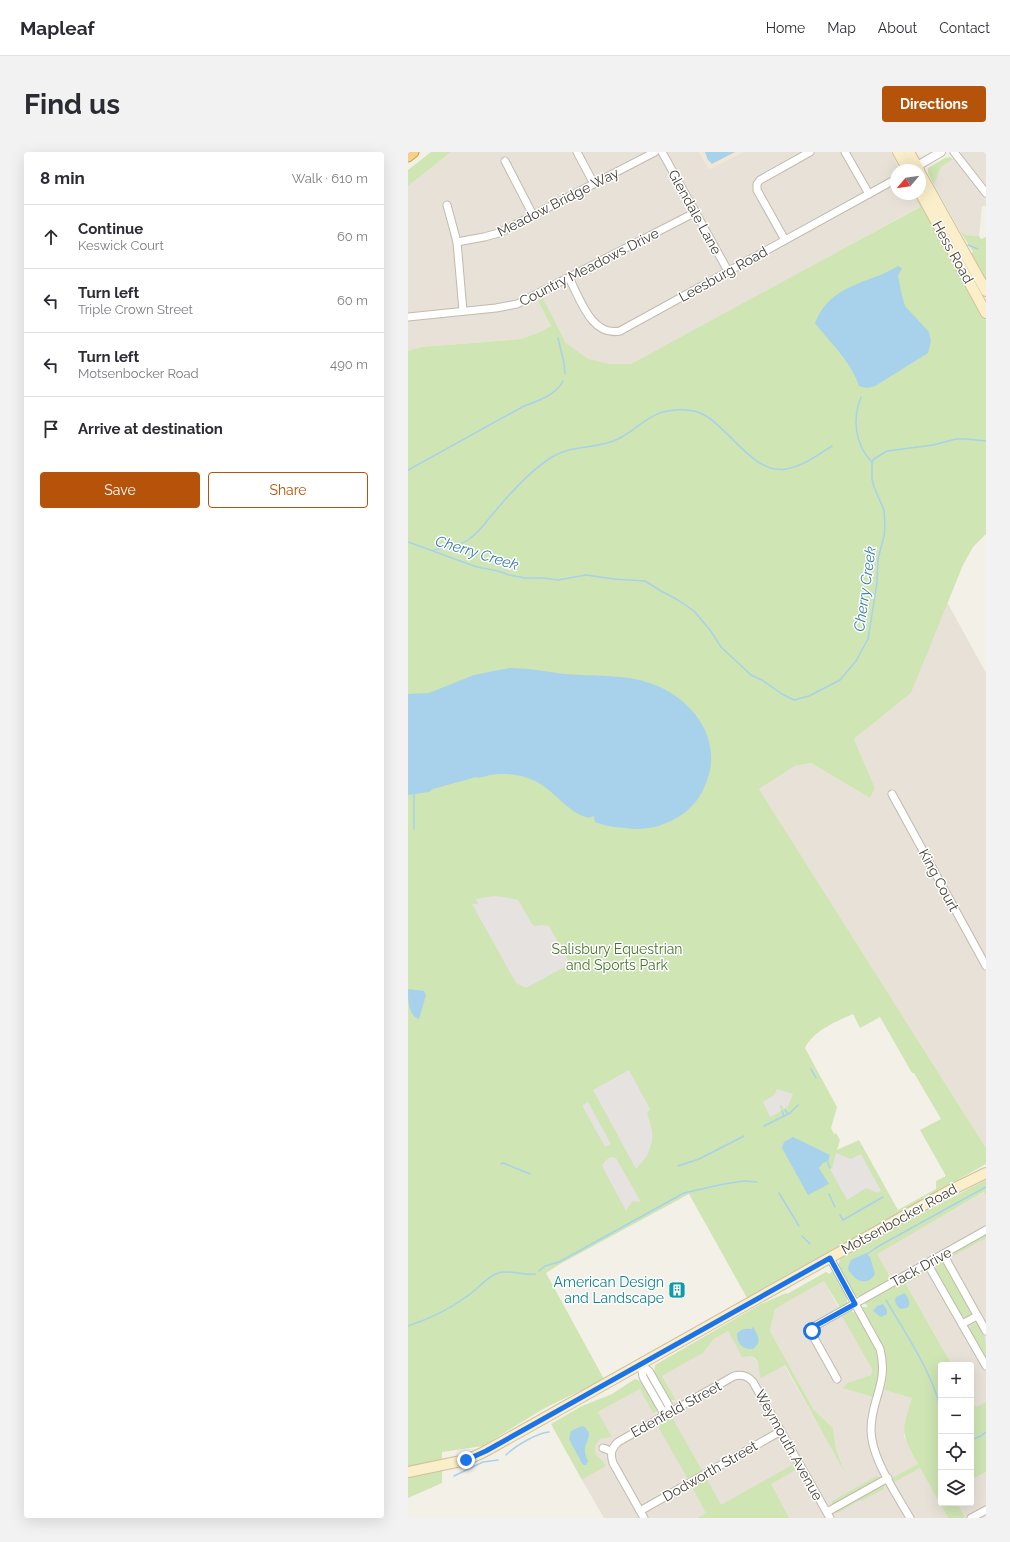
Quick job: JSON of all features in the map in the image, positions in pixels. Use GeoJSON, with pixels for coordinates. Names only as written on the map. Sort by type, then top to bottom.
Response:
{"type":"FeatureCollection","features":[{"type":"Feature","properties":{"kind":"highway"},"geometry":{"type":"LineString","coordinates":[[408,156],[413,152]]}},
{"type":"Feature","properties":{"kind":"main road","name":"Hess Road"},"geometry":{"type":"LineString","coordinates":[[898,152],[909,164]]}},
{"type":"Feature","properties":{"kind":"main road","name":"Hess Road"},"geometry":{"type":"LineString","coordinates":[[909,152],[913,164]]}},
{"type":"Feature","properties":{"kind":"main road","name":"Hess Road"},"geometry":{"type":"LineString","coordinates":[[926,189],[986,291]]}},
{"type":"Feature","properties":{"kind":"main road","name":"Hess Road"},"geometry":{"type":"LineString","coordinates":[[924,200],[986,313]]}},
{"type":"Feature","properties":{"kind":"main road","name":"Motsenbocker Road"},"geometry":{"type":"LineString","coordinates":[[408,1472],[466,1460],[479,1455],[947,1192],[986,1172]]}},
{"type":"Feature","properties":{"kind":"street"},"geometry":{"type":"LineString","coordinates":[[577,152],[594,184]]}},
{"type":"Feature","properties":{"kind":"street","name":"Meadow Bridge Way"},"geometry":{"type":"LineString","coordinates":[[457,242],[495,234],[655,152]]}},
{"type":"Feature","properties":{"kind":"street","name":"Glendale Lane"},"geometry":{"type":"LineString","coordinates":[[662,152],[728,271]]}},
{"type":"Feature","properties":{"kind":"street"},"geometry":{"type":"LineString","coordinates":[[785,240],[757,190],[757,184],[760,180],[810,152]]}},
{"type":"Feature","properties":{"kind":"street"},"geometry":{"type":"LineString","coordinates":[[845,152],[869,194]]}},
{"type":"Feature","properties":{"kind":"street"},"geometry":{"type":"LineString","coordinates":[[924,164],[941,152]]}},
{"type":"Feature","properties":{"kind":"street"},"geometry":{"type":"LineString","coordinates":[[954,152],[986,193]]}},
{"type":"Feature","properties":{"kind":"street"},"geometry":{"type":"LineString","coordinates":[[504,161],[533,215]]}},
{"type":"Feature","properties":{"kind":"street","name":"Leesburg Road"},"geometry":{"type":"LineString","coordinates":[[569,278],[593,322],[600,328],[613,332],[628,328],[728,271],[890,182]]}},
{"type":"Feature","properties":{"kind":"street"},"geometry":{"type":"LineString","coordinates":[[447,205],[457,242],[463,311]]}},
{"type":"Feature","properties":{"kind":"street","name":"Country Meadows Drive"},"geometry":{"type":"LineString","coordinates":[[408,317],[512,306],[696,212]]}},
{"type":"Feature","properties":{"kind":"street","name":"King Court"},"geometry":{"type":"LineString","coordinates":[[892,794],[986,966]]}},
{"type":"Feature","properties":{"kind":"street","name":"Tack Drive"},"geometry":{"type":"LineString","coordinates":[[837,1379],[813,1336],[813,1328],[986,1230]]}},
{"type":"Feature","properties":{"kind":"street"},"geometry":{"type":"LineString","coordinates":[[943,1254],[986,1331]]}},
{"type":"Feature","properties":{"kind":"street"},"geometry":{"type":"LineString","coordinates":[[830,1258],[877,1342],[881,1356],[883,1378],[872,1417],[871,1437],[875,1454],[910,1518]]}},
{"type":"Feature","properties":{"kind":"street"},"geometry":{"type":"LineString","coordinates":[[927,1263],[986,1366]]}},
{"type":"Feature","properties":{"kind":"street"},"geometry":{"type":"LineString","coordinates":[[962,1324],[978,1316]]}},
{"type":"Feature","properties":{"kind":"street"},"geometry":{"type":"LineString","coordinates":[[641,1364],[649,1371],[669,1406],[668,1413]]}},
{"type":"Feature","properties":{"kind":"street","name":"Edenfeld Street"},"geometry":{"type":"LineString","coordinates":[[611,1451],[618,1442],[734,1376],[745,1372]]}},
{"type":"Feature","properties":{"kind":"street","name":"Weymouth Avenue"},"geometry":{"type":"LineString","coordinates":[[745,1372],[753,1382],[828,1515]]}},
{"type":"Feature","properties":{"kind":"street","name":"Dodworth Street"},"geometry":{"type":"LineString","coordinates":[[640,1511],[781,1431]]}},
{"type":"Feature","properties":{"kind":"street"},"geometry":{"type":"LineString","coordinates":[[603,1448],[611,1451],[613,1463],[644,1518]]}},
{"type":"Feature","properties":{"kind":"street"},"geometry":{"type":"LineString","coordinates":[[828,1515],[888,1478]]}},
{"type":"Feature","properties":{"kind":"street"},"geometry":{"type":"LineString","coordinates":[[971,1518],[986,1510]]}},
{"type":"Feature","properties":{"kind":"shaded area"},"geometry":{"type":"Polygon","coordinates":[[[451,152],[699,152],[709,169],[743,152],[891,152],[897,164],[890,164],[890,200],[918,200],[921,206],[641,360],[630,364],[610,364],[588,360],[566,343],[543,298],[538,301],[551,326],[540,332],[521,339],[421,347],[408,351],[408,186],[451,152]]]}},
{"type":"Feature","properties":{"kind":"shaded area"},"geometry":{"type":"Polygon","coordinates":[[[699,152],[743,152],[709,169],[699,152]]]}},
{"type":"Feature","properties":{"kind":"shaded area"},"geometry":{"type":"Polygon","coordinates":[[[962,152],[986,152],[986,206],[982,206],[979,236],[966,235],[960,231],[934,185],[941,167],[962,152]]]}},
{"type":"Feature","properties":{"kind":"shaded area"},"geometry":{"type":"Polygon","coordinates":[[[947,602],[986,673],[986,1148],[759,789],[795,766],[811,763],[870,798],[875,788],[854,739],[911,693],[947,602]]]}},
{"type":"Feature","properties":{"kind":"shaded area"},"geometry":{"type":"Polygon","coordinates":[[[494,896],[518,900],[534,926],[549,926],[570,964],[526,988],[516,983],[472,904],[478,904],[476,899],[494,896]]]}},
{"type":"Feature","properties":{"kind":"shaded area"},"geometry":{"type":"Polygon","coordinates":[[[629,1070],[650,1109],[647,1114],[652,1132],[652,1141],[647,1156],[636,1169],[593,1090],[629,1070]]]}},
{"type":"Feature","properties":{"kind":"shaded area"},"geometry":{"type":"Polygon","coordinates":[[[777,1089],[793,1094],[788,1106],[784,1109],[781,1105],[779,1106],[782,1111],[770,1117],[763,1102],[774,1095],[777,1089]]]}},
{"type":"Feature","properties":{"kind":"shaded area"},"geometry":{"type":"Polygon","coordinates":[[[588,1102],[611,1144],[605,1147],[583,1107],[583,1105],[588,1102]]]}},
{"type":"Feature","properties":{"kind":"shaded area"},"geometry":{"type":"Polygon","coordinates":[[[836,1153],[851,1159],[861,1154],[881,1191],[877,1193],[866,1188],[847,1200],[830,1169],[832,1168],[836,1153]]]}},
{"type":"Feature","properties":{"kind":"shaded area"},"geometry":{"type":"Polygon","coordinates":[[[610,1157],[616,1158],[641,1202],[633,1201],[626,1211],[602,1166],[610,1157]]]}},
{"type":"Feature","properties":{"kind":"shaded area"},"geometry":{"type":"Polygon","coordinates":[[[985,1192],[986,1402],[976,1408],[974,1404],[974,1362],[950,1362],[904,1280],[891,1279],[876,1254],[985,1192]]]}},
{"type":"Feature","properties":{"kind":"shaded area"},"geometry":{"type":"Polygon","coordinates":[[[824,1281],[872,1369],[871,1375],[847,1383],[874,1397],[884,1390],[912,1398],[904,1436],[918,1464],[893,1478],[895,1482],[920,1468],[938,1500],[938,1506],[941,1506],[948,1518],[604,1518],[582,1480],[606,1466],[596,1455],[595,1446],[600,1439],[612,1437],[598,1412],[640,1389],[656,1410],[676,1400],[662,1376],[703,1353],[714,1339],[728,1331],[742,1356],[751,1356],[757,1361],[760,1368],[759,1373],[784,1365],[843,1468],[836,1449],[833,1428],[814,1410],[770,1331],[775,1309],[824,1281]]]}},
{"type":"Feature","properties":{"kind":"shaded area"},"geometry":{"type":"Polygon","coordinates":[[[986,1472],[986,1518],[963,1518],[965,1517],[959,1506],[974,1506],[974,1478],[986,1472]]]}},
{"type":"Feature","properties":{"kind":"green space"},"geometry":{"type":"Polygon","coordinates":[[[431,152],[451,152],[408,186],[408,170],[431,152]]]}},
{"type":"Feature","properties":{"kind":"green space"},"geometry":{"type":"Polygon","coordinates":[[[950,157],[953,159],[941,167],[934,185],[928,173],[928,168],[945,158],[950,157]]]}},
{"type":"Feature","properties":{"kind":"green space","name":"Salisbury Equestrian and Sports Park"},"geometry":{"type":"Polygon","coordinates":[[[917,200],[920,200],[986,320],[986,534],[973,547],[963,565],[911,693],[854,739],[875,788],[870,798],[811,763],[795,766],[759,789],[986,1148],[986,1164],[747,1298],[689,1194],[560,1264],[546,1273],[604,1379],[543,1409],[483,1446],[442,1452],[442,1483],[408,1498],[408,351],[421,347],[521,339],[540,332],[551,326],[538,301],[543,298],[566,343],[588,359],[610,364],[630,364],[920,207],[917,200]],[[853,1014],[833,1023],[819,1032],[805,1048],[837,1107],[831,1128],[840,1140],[837,1150],[859,1140],[898,1210],[936,1189],[936,1181],[946,1176],[920,1130],[941,1119],[914,1073],[912,1073],[880,1017],[860,1028],[853,1014]]]}},
{"type":"Feature","properties":{"kind":"green space"},"geometry":{"type":"Polygon","coordinates":[[[960,231],[966,235],[979,236],[981,239],[986,237],[986,284],[969,255],[973,252],[960,231]]]}},
{"type":"Feature","properties":{"kind":"green space"},"geometry":{"type":"Polygon","coordinates":[[[986,1180],[986,1195],[984,1192],[877,1254],[891,1279],[861,1296],[855,1296],[838,1266],[840,1259],[926,1211],[986,1180]]]}},
{"type":"Feature","properties":{"kind":"green space"},"geometry":{"type":"Polygon","coordinates":[[[986,1234],[986,1238],[951,1257],[949,1256],[952,1253],[986,1234]]]}},
{"type":"Feature","properties":{"kind":"green space"},"geometry":{"type":"Polygon","coordinates":[[[941,1261],[946,1263],[972,1312],[968,1318],[961,1315],[935,1269],[937,1263],[941,1261]]]}},
{"type":"Feature","properties":{"kind":"green space"},"geometry":{"type":"Polygon","coordinates":[[[926,1269],[926,1272],[906,1284],[950,1362],[938,1362],[938,1500],[920,1468],[895,1482],[892,1478],[918,1464],[908,1445],[904,1432],[906,1418],[912,1398],[884,1390],[887,1374],[884,1351],[878,1336],[862,1307],[867,1307],[864,1303],[926,1269]]]}},
{"type":"Feature","properties":{"kind":"green space"},"geometry":{"type":"Polygon","coordinates":[[[832,1271],[847,1297],[847,1303],[840,1308],[824,1281],[775,1309],[770,1331],[814,1410],[833,1428],[836,1449],[844,1471],[785,1365],[761,1378],[757,1360],[751,1356],[742,1357],[728,1331],[714,1339],[703,1353],[662,1376],[676,1400],[670,1401],[654,1372],[655,1365],[759,1305],[786,1293],[787,1294],[826,1272],[830,1274],[832,1271]]]}},
{"type":"Feature","properties":{"kind":"green space"},"geometry":{"type":"Polygon","coordinates":[[[851,1311],[856,1313],[873,1344],[876,1353],[878,1372],[874,1397],[843,1388],[847,1383],[871,1375],[872,1369],[842,1316],[851,1311]]]}},
{"type":"Feature","properties":{"kind":"green space"},"geometry":{"type":"Polygon","coordinates":[[[976,1323],[982,1329],[984,1334],[986,1360],[969,1329],[971,1325],[976,1323]]]}},
{"type":"Feature","properties":{"kind":"green space"},"geometry":{"type":"Polygon","coordinates":[[[635,1379],[643,1382],[658,1410],[653,1413],[640,1389],[598,1412],[612,1437],[600,1439],[595,1446],[596,1455],[606,1466],[582,1480],[551,1424],[582,1406],[612,1394],[635,1379]]]}},
{"type":"Feature","properties":{"kind":"green space"},"geometry":{"type":"Polygon","coordinates":[[[986,1402],[986,1472],[974,1478],[974,1404],[976,1407],[986,1402]]]}},
{"type":"Feature","properties":{"kind":"green space"},"geometry":{"type":"Polygon","coordinates":[[[672,1417],[702,1471],[688,1479],[657,1425],[672,1417]]]}},
{"type":"Feature","properties":{"kind":"green space"},"geometry":{"type":"Polygon","coordinates":[[[794,1464],[797,1469],[771,1484],[789,1518],[698,1518],[706,1513],[692,1487],[707,1479],[721,1505],[794,1464]]]}},
{"type":"Feature","properties":{"kind":"green space"},"geometry":{"type":"Polygon","coordinates":[[[877,1476],[880,1478],[832,1505],[832,1501],[877,1476]]]}},
{"type":"Feature","properties":{"kind":"green space"},"geometry":{"type":"Polygon","coordinates":[[[884,1485],[884,1489],[861,1501],[860,1500],[838,1513],[836,1512],[884,1485]]]}},
{"type":"Feature","properties":{"kind":"green space"},"geometry":{"type":"Polygon","coordinates":[[[941,1506],[959,1506],[965,1517],[963,1518],[948,1518],[941,1506]]]}},
{"type":"Feature","properties":{"kind":"water"},"geometry":{"type":"Polygon","coordinates":[[[705,152],[735,152],[712,164],[708,160],[705,152]]]}},
{"type":"Feature","properties":{"kind":"water"},"geometry":{"type":"Polygon","coordinates":[[[898,266],[902,268],[898,276],[905,306],[929,332],[931,341],[928,353],[875,386],[867,388],[859,386],[856,377],[846,361],[815,323],[822,310],[830,300],[840,292],[898,266]]]}},
{"type":"Feature","properties":{"kind":"water"},"geometry":{"type":"Polygon","coordinates":[[[509,668],[641,680],[664,689],[677,697],[689,707],[699,719],[706,732],[710,745],[711,760],[709,775],[697,801],[683,814],[661,825],[656,827],[635,829],[610,826],[595,822],[593,816],[589,818],[574,811],[541,784],[528,778],[512,774],[490,775],[481,778],[476,777],[433,789],[429,792],[408,795],[408,694],[429,693],[474,675],[509,668]]]}},
{"type":"Feature","properties":{"kind":"water"},"geometry":{"type":"Polygon","coordinates":[[[409,989],[424,991],[426,995],[419,1019],[415,1017],[409,1007],[409,989]]]}},
{"type":"Feature","properties":{"kind":"water"},"geometry":{"type":"Polygon","coordinates":[[[793,1137],[830,1155],[828,1161],[823,1163],[819,1168],[829,1184],[808,1195],[782,1148],[784,1142],[793,1137]]]}},
{"type":"Feature","properties":{"kind":"water"},"geometry":{"type":"Polygon","coordinates":[[[866,1253],[870,1257],[875,1274],[869,1280],[862,1281],[855,1278],[849,1272],[848,1267],[851,1260],[866,1253]]]}},
{"type":"Feature","properties":{"kind":"water"},"geometry":{"type":"Polygon","coordinates":[[[905,1293],[909,1304],[907,1308],[900,1309],[895,1300],[896,1297],[905,1293]]]}},
{"type":"Feature","properties":{"kind":"water"},"geometry":{"type":"Polygon","coordinates":[[[883,1304],[887,1310],[887,1314],[881,1317],[873,1311],[877,1306],[883,1304]]]}},
{"type":"Feature","properties":{"kind":"water"},"geometry":{"type":"Polygon","coordinates":[[[753,1326],[759,1340],[753,1349],[749,1349],[741,1346],[737,1338],[737,1334],[743,1329],[752,1329],[753,1326]]]}},
{"type":"Feature","properties":{"kind":"water"},"geometry":{"type":"Polygon","coordinates":[[[582,1426],[585,1427],[589,1433],[585,1449],[588,1461],[586,1465],[583,1465],[569,1439],[571,1431],[582,1426]]]}},
{"type":"Feature","properties":{"kind":"waterway"},"geometry":{"type":"LineString","coordinates":[[968,245],[978,249]]}},
{"type":"Feature","properties":{"kind":"waterway"},"geometry":{"type":"LineString","coordinates":[[558,338],[565,374]]}},
{"type":"Feature","properties":{"kind":"waterway"},"geometry":{"type":"LineString","coordinates":[[408,470],[524,406],[546,397],[556,390],[563,381]]}},
{"type":"Feature","properties":{"kind":"waterway"},"geometry":{"type":"LineString","coordinates":[[861,397],[858,405],[856,423],[857,431],[862,448],[872,462]]}},
{"type":"Feature","properties":{"kind":"waterway"},"geometry":{"type":"LineString","coordinates":[[434,550],[460,544],[472,537],[523,481],[544,462],[552,457],[568,450],[601,445],[618,439],[648,419],[661,413],[673,410],[682,410],[702,414],[715,423],[753,459],[775,469],[792,468],[810,460],[832,446]]}},
{"type":"Feature","properties":{"kind":"waterway","name":"Cherry Creek"},"geometry":{"type":"LineString","coordinates":[[408,542],[477,567],[525,578],[558,580],[586,575],[645,581],[694,611],[710,630],[721,647],[751,675],[762,680],[782,694],[794,700],[809,696],[840,680],[856,661],[868,639],[877,583],[878,559],[885,527],[884,510],[872,479],[872,462],[874,459],[887,451],[933,445],[956,439],[986,441]]}},
{"type":"Feature","properties":{"kind":"waterway"},"geometry":{"type":"LineString","coordinates":[[414,794],[414,829]]}},
{"type":"Feature","properties":{"kind":"waterway"},"geometry":{"type":"LineString","coordinates":[[811,1069],[816,1078]]}},
{"type":"Feature","properties":{"kind":"waterway"},"geometry":{"type":"LineString","coordinates":[[764,1126],[790,1113],[798,1105]]}},
{"type":"Feature","properties":{"kind":"waterway"},"geometry":{"type":"LineString","coordinates":[[785,1110],[788,1114]]}},
{"type":"Feature","properties":{"kind":"waterway"},"geometry":{"type":"LineString","coordinates":[[782,1111],[784,1116]]}},
{"type":"Feature","properties":{"kind":"waterway"},"geometry":{"type":"LineString","coordinates":[[678,1166],[699,1159],[744,1136]]}},
{"type":"Feature","properties":{"kind":"waterway"},"geometry":{"type":"LineString","coordinates":[[827,1161],[830,1168]]}},
{"type":"Feature","properties":{"kind":"waterway"},"geometry":{"type":"LineString","coordinates":[[501,1164],[503,1163],[530,1174]]}},
{"type":"Feature","properties":{"kind":"waterway"},"geometry":{"type":"LineString","coordinates":[[539,1271],[545,1266],[559,1262],[684,1193],[724,1184],[744,1181],[757,1182]]}},
{"type":"Feature","properties":{"kind":"waterway"},"geometry":{"type":"LineString","coordinates":[[866,1255],[877,1247],[986,1187]]}},
{"type":"Feature","properties":{"kind":"waterway"},"geometry":{"type":"LineString","coordinates":[[779,1193],[799,1226]]}},
{"type":"Feature","properties":{"kind":"waterway"},"geometry":{"type":"LineString","coordinates":[[829,1194],[835,1207]]}},
{"type":"Feature","properties":{"kind":"waterway"},"geometry":{"type":"LineString","coordinates":[[840,1215],[843,1220],[883,1197]]}},
{"type":"Feature","properties":{"kind":"waterway"},"geometry":{"type":"LineString","coordinates":[[802,1236],[810,1244]]}},
{"type":"Feature","properties":{"kind":"waterway"},"geometry":{"type":"LineString","coordinates":[[408,1326],[431,1317],[452,1306],[470,1294],[489,1277],[498,1273],[507,1272],[535,1274]]}},
{"type":"Feature","properties":{"kind":"waterway"},"geometry":{"type":"LineString","coordinates":[[886,1300],[926,1370],[938,1399]]}},
{"type":"Feature","properties":{"kind":"waterway"},"geometry":{"type":"LineString","coordinates":[[506,1455],[526,1440],[549,1432]]}},
{"type":"Feature","properties":{"kind":"waterway"},"geometry":{"type":"LineString","coordinates":[[974,1439],[986,1432]]}},
{"type":"Feature","properties":{"kind":"waterway"},"geometry":{"type":"LineString","coordinates":[[454,1476],[483,1462],[498,1460]]}},
{"type":"Feature","properties":{"kind":"place","name":"American Design and Landscape"},"geometry":{"type":"Point","coordinates":[677,1290]}},
{"type":"Feature","properties":{"kind":"route"},"geometry":{"type":"LineString","coordinates":[[466,1460],[479,1455],[830,1258],[855,1304],[815,1326],[812,1331]]}}]}
